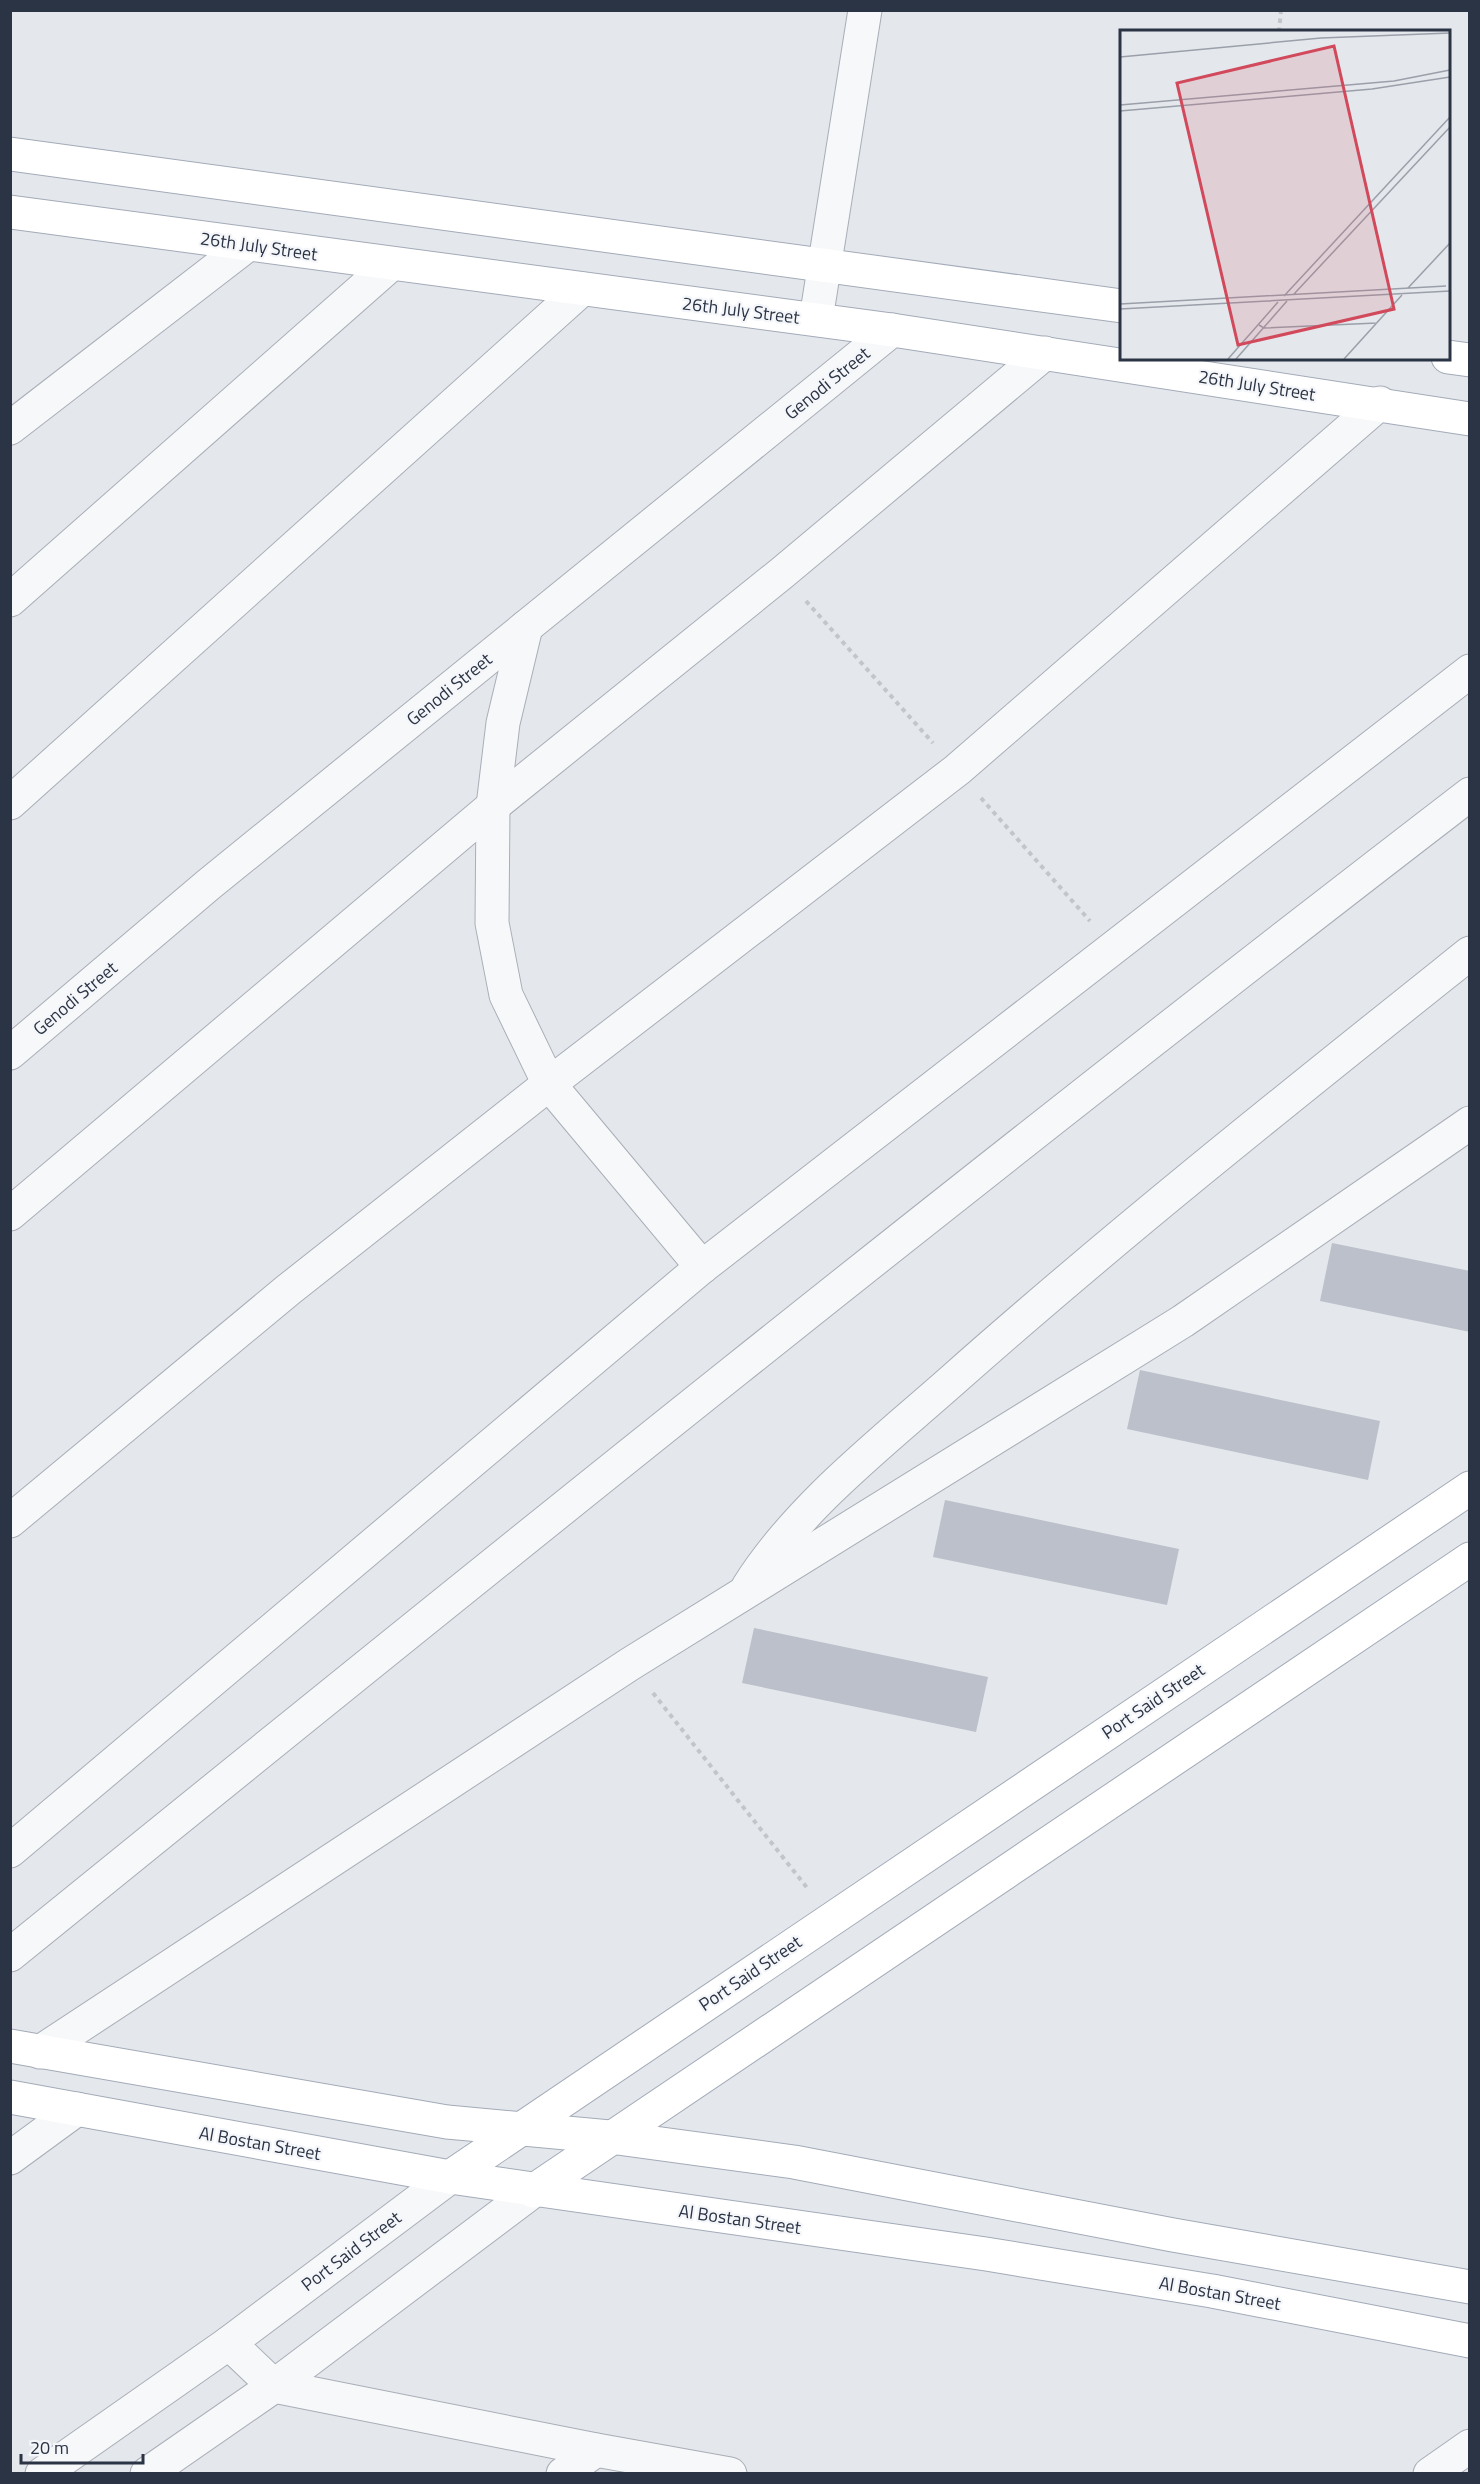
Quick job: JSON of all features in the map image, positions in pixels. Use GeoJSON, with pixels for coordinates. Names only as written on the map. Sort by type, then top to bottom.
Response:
{"type":"FeatureCollection","features":[{"type":"Feature","properties":{"kind":"main road"},"geometry":{"type":"LineString","coordinates":[[10,154],[1120,306]]}},
{"type":"Feature","properties":{"kind":"main road","name":"26th July Street"},"geometry":{"type":"LineString","coordinates":[[10,212],[816,319],[1470,418]]}},
{"type":"Feature","properties":{"kind":"main road"},"geometry":{"type":"LineString","coordinates":[[1450,357],[1470,360]]}},
{"type":"Feature","properties":{"kind":"main road","name":"Port Said Street"},"geometry":{"type":"LineString","coordinates":[[450,2177],[516,2130],[1470,1488]]}},
{"type":"Feature","properties":{"kind":"main road"},"geometry":{"type":"LineString","coordinates":[[533,2191],[1470,1559]]}},
{"type":"Feature","properties":{"kind":"main road"},"geometry":{"type":"LineString","coordinates":[[25,2049],[447,2122],[610,2137],[794,2162],[1173,2235],[1470,2287]]}},
{"type":"Feature","properties":{"kind":"main road","name":"Al Bostan Street"},"geometry":{"type":"LineString","coordinates":[[10,2097],[533,2191],[998,2256],[1212,2291],[1470,2341]]}},
{"type":"Feature","properties":{"kind":"street"},"geometry":{"type":"LineString","coordinates":[[816,319],[865,10]]}},
{"type":"Feature","properties":{"kind":"street"},"geometry":{"type":"LineString","coordinates":[[10,428],[247,244]]}},
{"type":"Feature","properties":{"kind":"street"},"geometry":{"type":"LineString","coordinates":[[10,600],[391,264]]}},
{"type":"Feature","properties":{"kind":"street"},"geometry":{"type":"LineString","coordinates":[[10,803],[582,289]]}},
{"type":"Feature","properties":{"kind":"street","name":"Genodi Street"},"geometry":{"type":"LineString","coordinates":[[10,1053],[208,885],[892,330]]}},
{"type":"Feature","properties":{"kind":"street"},"geometry":{"type":"LineString","coordinates":[[10,1214],[493,806],[782,573],[1045,353]]}},
{"type":"Feature","properties":{"kind":"street"},"geometry":{"type":"LineString","coordinates":[[10,1521],[288,1290],[549,1084],[957,770],[1380,403]]}},
{"type":"Feature","properties":{"kind":"street"},"geometry":{"type":"LineString","coordinates":[[526,627],[503,723],[493,806],[492,923],[506,995],[549,1084],[702,1266]]}},
{"type":"Feature","properties":{"kind":"street"},"geometry":{"type":"LineString","coordinates":[[10,1851],[702,1266],[1470,671]]}},
{"type":"Feature","properties":{"kind":"street"},"geometry":{"type":"LineString","coordinates":[[10,1955],[417,1625],[941,1206],[1470,794]]}},
{"type":"Feature","properties":{"kind":"street"},"geometry":{"type":"LineString","coordinates":[[744,1594],[767,1557],[788,1531],[886,1439],[1050,1294],[1470,953]]}},
{"type":"Feature","properties":{"kind":"street"},"geometry":{"type":"LineString","coordinates":[[25,2049],[630,1664],[1183,1322],[1470,1123]]}},
{"type":"Feature","properties":{"kind":"street"},"geometry":{"type":"LineString","coordinates":[[10,2158],[77,2109]]}},
{"type":"Feature","properties":{"kind":"street","name":"Port Said Street"},"geometry":{"type":"LineString","coordinates":[[42,2474],[229,2343],[450,2177]]}},
{"type":"Feature","properties":{"kind":"street"},"geometry":{"type":"LineString","coordinates":[[147,2474],[274,2386],[533,2191]]}},
{"type":"Feature","properties":{"kind":"street"},"geometry":{"type":"LineString","coordinates":[[229,2343],[274,2386],[596,2451],[730,2474]]}},
{"type":"Feature","properties":{"kind":"street"},"geometry":{"type":"LineString","coordinates":[[1430,2474],[1470,2446]]}},
{"type":"Feature","properties":{"kind":"street"},"geometry":{"type":"LineString","coordinates":[[563,2474],[596,2451]]}},
{"type":"Feature","properties":{"kind":"path"},"geometry":{"type":"LineString","coordinates":[[1279,30],[1281,10]]}},
{"type":"Feature","properties":{"kind":"path"},"geometry":{"type":"LineString","coordinates":[[630,1664],[831,1918]]}},
{"type":"Feature","properties":{"kind":"building"},"geometry":{"type":"Polygon","coordinates":[[[1332,1243],[1470,1271],[1470,1332],[1320,1301],[1332,1243]]]}},
{"type":"Feature","properties":{"kind":"building"},"geometry":{"type":"Polygon","coordinates":[[[1140,1370],[1380,1421],[1368,1480],[1127,1429],[1140,1370]]]}},
{"type":"Feature","properties":{"kind":"building"},"geometry":{"type":"Polygon","coordinates":[[[945,1500],[1179,1549],[1167,1605],[933,1557],[945,1500]]]}},
{"type":"Feature","properties":{"kind":"building"},"geometry":{"type":"Polygon","coordinates":[[[754,1628],[988,1677],[976,1732],[742,1683],[754,1628]]]}}]}
